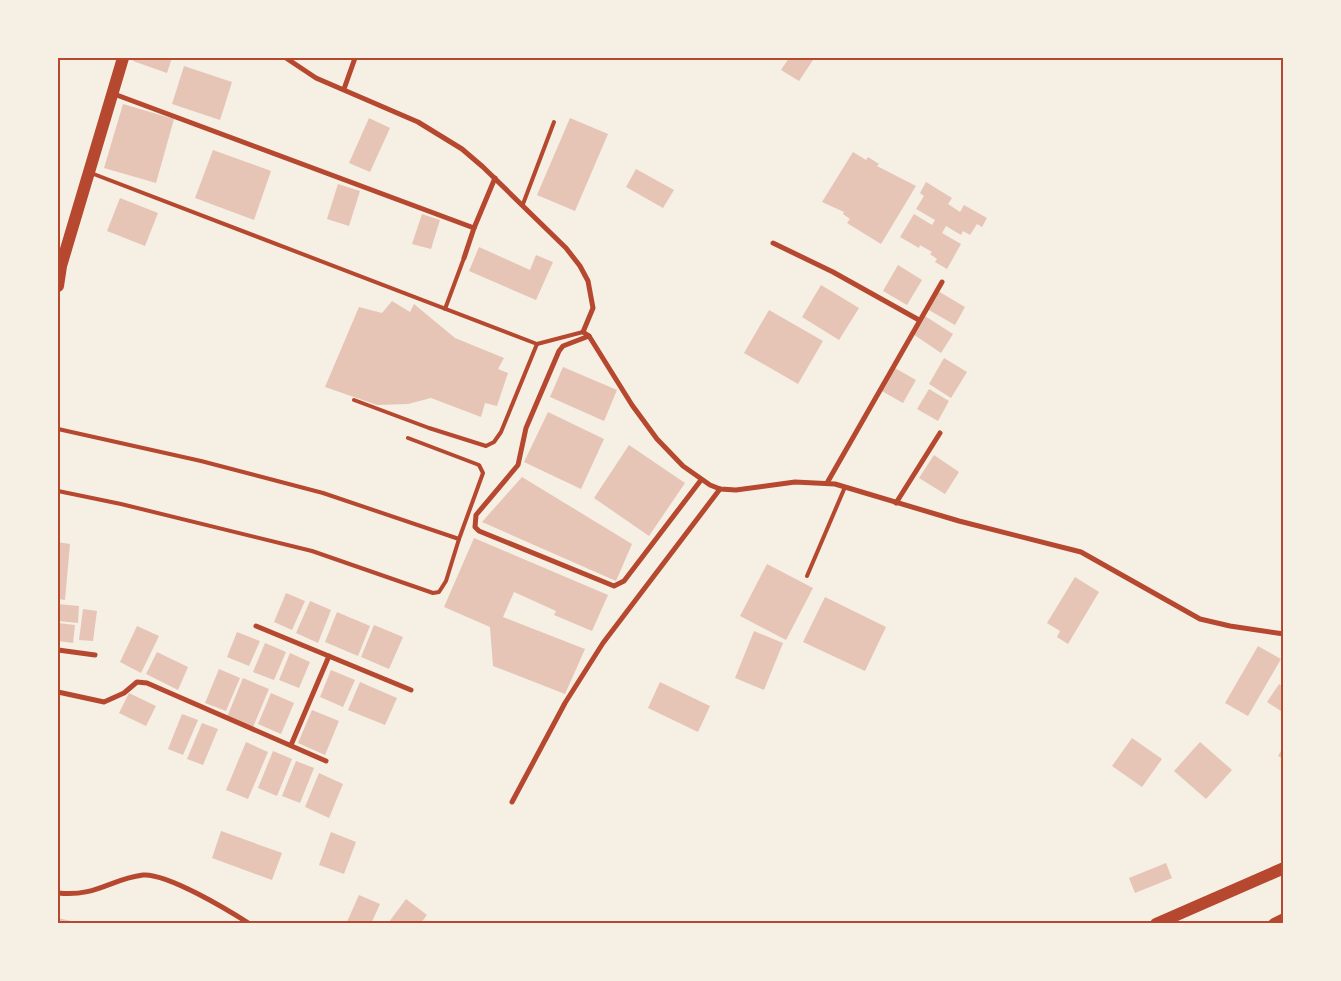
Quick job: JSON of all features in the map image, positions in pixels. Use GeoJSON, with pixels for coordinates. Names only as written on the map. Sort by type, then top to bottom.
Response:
{"type":"FeatureCollection","features":[{"type":"Feature","properties":{"kind":"main road"},"geometry":{"type":"LineString","coordinates":[[58,286],[123,58]]}},
{"type":"Feature","properties":{"kind":"main road"},"geometry":{"type":"LineString","coordinates":[[1156,924],[1284,868]]}},
{"type":"Feature","properties":{"kind":"main road"},"geometry":{"type":"LineString","coordinates":[[1274,924],[1284,919]]}},
{"type":"Feature","properties":{"kind":"street"},"geometry":{"type":"LineString","coordinates":[[286,58],[316,78],[432,130],[462,149],[523,204],[566,248],[586,275],[594,308],[583,332],[589,336],[623,392],[657,439],[682,466],[701,480],[720,490],[736,490],[795,482],[827,483],[1081,552],[1200,619],[1230,626],[1284,634]]}},
{"type":"Feature","properties":{"kind":"street"},"geometry":{"type":"LineString","coordinates":[[344,89],[355,58]]}},
{"type":"Feature","properties":{"kind":"street"},"geometry":{"type":"LineString","coordinates":[[113,94],[474,228]]}},
{"type":"Feature","properties":{"kind":"street"},"geometry":{"type":"LineString","coordinates":[[464,258],[474,228],[495,178]]}},
{"type":"Feature","properties":{"kind":"street"},"geometry":{"type":"LineString","coordinates":[[773,243],[833,272],[919,320]]}},
{"type":"Feature","properties":{"kind":"street"},"geometry":{"type":"LineString","coordinates":[[827,483],[942,282]]}},
{"type":"Feature","properties":{"kind":"street"},"geometry":{"type":"LineString","coordinates":[[589,336],[563,346],[559,351],[526,428],[522,459],[476,515],[476,527],[479,531],[614,586],[624,581],[701,480]]}},
{"type":"Feature","properties":{"kind":"street"},"geometry":{"type":"LineString","coordinates":[[896,503],[940,433]]}},
{"type":"Feature","properties":{"kind":"street"},"geometry":{"type":"LineString","coordinates":[[512,802],[566,703],[603,643],[720,490]]}},
{"type":"Feature","properties":{"kind":"street"},"geometry":{"type":"LineString","coordinates":[[256,626],[412,690]]}},
{"type":"Feature","properties":{"kind":"street"},"geometry":{"type":"LineString","coordinates":[[58,650],[95,655]]}},
{"type":"Feature","properties":{"kind":"street"},"geometry":{"type":"LineString","coordinates":[[291,745],[329,656]]}},
{"type":"Feature","properties":{"kind":"street"},"geometry":{"type":"LineString","coordinates":[[58,692],[104,702],[124,693],[136,682],[147,683],[326,762]]}},
{"type":"Feature","properties":{"kind":"street"},"geometry":{"type":"LineString","coordinates":[[58,893],[88,893],[141,875],[151,875],[173,882],[250,924]]}},
{"type":"Feature","properties":{"kind":"lane"},"geometry":{"type":"LineString","coordinates":[[523,204],[554,122]]}},
{"type":"Feature","properties":{"kind":"lane"},"geometry":{"type":"LineString","coordinates":[[89,172],[537,344],[583,332]]}},
{"type":"Feature","properties":{"kind":"lane"},"geometry":{"type":"LineString","coordinates":[[445,309],[464,258]]}},
{"type":"Feature","properties":{"kind":"lane"},"geometry":{"type":"LineString","coordinates":[[354,400],[429,428],[486,446],[494,442],[501,432],[537,344]]}},
{"type":"Feature","properties":{"kind":"lane"},"geometry":{"type":"LineString","coordinates":[[58,429],[201,461],[323,493],[459,539]]}},
{"type":"Feature","properties":{"kind":"lane"},"geometry":{"type":"LineString","coordinates":[[58,491],[239,532],[312,551],[433,593],[439,592],[446,581],[483,473],[482,468],[408,438]]}},
{"type":"Feature","properties":{"kind":"lane"},"geometry":{"type":"LineString","coordinates":[[807,576],[845,488]]}},
{"type":"Feature","properties":{"kind":"building"},"geometry":{"type":"Polygon","coordinates":[[[134,58],[172,58],[167,73],[133,61],[134,58]]]}},
{"type":"Feature","properties":{"kind":"building"},"geometry":{"type":"Polygon","coordinates":[[[789,58],[809,58],[813,60],[799,81],[781,70],[789,58]]]}},
{"type":"Feature","properties":{"kind":"building"},"geometry":{"type":"Polygon","coordinates":[[[184,66],[232,82],[220,120],[172,104],[184,66]]]}},
{"type":"Feature","properties":{"kind":"building"},"geometry":{"type":"Polygon","coordinates":[[[123,104],[174,119],[156,183],[104,168],[123,104]]]}},
{"type":"Feature","properties":{"kind":"building"},"geometry":{"type":"Polygon","coordinates":[[[369,118],[390,128],[370,172],[349,163],[369,118]]]}},
{"type":"Feature","properties":{"kind":"building"},"geometry":{"type":"Polygon","coordinates":[[[570,118],[608,134],[575,211],[537,195],[570,118]]]}},
{"type":"Feature","properties":{"kind":"building"},"geometry":{"type":"Polygon","coordinates":[[[213,150],[271,171],[254,220],[195,198],[213,150]]]}},
{"type":"Feature","properties":{"kind":"building"},"geometry":{"type":"Polygon","coordinates":[[[853,152],[866,160],[868,157],[879,164],[877,166],[916,186],[881,244],[847,223],[850,219],[843,214],[844,212],[822,202],[853,152]]]}},
{"type":"Feature","properties":{"kind":"building"},"geometry":{"type":"Polygon","coordinates":[[[636,169],[674,190],[663,208],[626,187],[636,169]]]}},
{"type":"Feature","properties":{"kind":"building"},"geometry":{"type":"Polygon","coordinates":[[[926,182],[952,198],[948,204],[960,212],[964,205],[987,218],[982,227],[977,224],[970,235],[963,231],[961,235],[946,226],[942,233],[961,244],[947,269],[935,262],[937,259],[930,254],[932,252],[920,245],[919,248],[900,237],[914,214],[932,225],[935,220],[916,209],[924,196],[920,193],[926,182]]]}},
{"type":"Feature","properties":{"kind":"building"},"geometry":{"type":"Polygon","coordinates":[[[338,184],[360,191],[349,226],[327,219],[338,184]]]}},
{"type":"Feature","properties":{"kind":"building"},"geometry":{"type":"Polygon","coordinates":[[[120,198],[158,213],[145,246],[107,231],[120,198]]]}},
{"type":"Feature","properties":{"kind":"building"},"geometry":{"type":"Polygon","coordinates":[[[422,214],[440,220],[431,249],[412,244],[422,214]]]}},
{"type":"Feature","properties":{"kind":"building"},"geometry":{"type":"Polygon","coordinates":[[[479,247],[530,270],[536,255],[553,262],[536,300],[469,271],[479,247]]]}},
{"type":"Feature","properties":{"kind":"building"},"geometry":{"type":"Polygon","coordinates":[[[898,265],[922,280],[907,305],[883,291],[898,265]]]}},
{"type":"Feature","properties":{"kind":"building"},"geometry":{"type":"Polygon","coordinates":[[[821,285],[859,308],[839,340],[802,317],[821,285]]]}},
{"type":"Feature","properties":{"kind":"building"},"geometry":{"type":"Polygon","coordinates":[[[938,291],[965,307],[955,325],[927,309],[938,291]]]}},
{"type":"Feature","properties":{"kind":"building"},"geometry":{"type":"Polygon","coordinates":[[[392,301],[410,312],[414,304],[455,338],[504,358],[498,369],[508,373],[497,406],[485,403],[481,417],[431,398],[408,404],[377,405],[325,387],[359,307],[382,313],[392,301]]]}},
{"type":"Feature","properties":{"kind":"building"},"geometry":{"type":"Polygon","coordinates":[[[769,310],[823,341],[798,384],[744,353],[769,310]]]}},
{"type":"Feature","properties":{"kind":"building"},"geometry":{"type":"Polygon","coordinates":[[[925,316],[953,334],[941,353],[913,334],[925,316]]]}},
{"type":"Feature","properties":{"kind":"building"},"geometry":{"type":"Polygon","coordinates":[[[944,358],[967,372],[951,398],[929,384],[944,358]]]}},
{"type":"Feature","properties":{"kind":"building"},"geometry":{"type":"Polygon","coordinates":[[[563,367],[617,390],[604,421],[550,397],[563,367]]]}},
{"type":"Feature","properties":{"kind":"building"},"geometry":{"type":"Polygon","coordinates":[[[893,367],[916,380],[903,403],[880,390],[893,367]]]}},
{"type":"Feature","properties":{"kind":"building"},"geometry":{"type":"Polygon","coordinates":[[[929,389],[949,401],[938,421],[917,409],[929,389]]]}},
{"type":"Feature","properties":{"kind":"building"},"geometry":{"type":"Polygon","coordinates":[[[548,412],[604,439],[581,489],[524,462],[548,412]]]}},
{"type":"Feature","properties":{"kind":"building"},"geometry":{"type":"Polygon","coordinates":[[[629,445],[685,483],[649,536],[594,498],[629,445]]]}},
{"type":"Feature","properties":{"kind":"building"},"geometry":{"type":"Polygon","coordinates":[[[934,455],[959,472],[945,494],[919,478],[934,455]]]}},
{"type":"Feature","properties":{"kind":"building"},"geometry":{"type":"Polygon","coordinates":[[[522,477],[632,544],[616,581],[482,522],[522,477]]]}},
{"type":"Feature","properties":{"kind":"building"},"geometry":{"type":"Polygon","coordinates":[[[474,538],[608,595],[592,631],[554,615],[556,611],[514,592],[503,617],[585,649],[565,694],[493,666],[490,627],[444,607],[474,538]]]}},
{"type":"Feature","properties":{"kind":"building"},"geometry":{"type":"Polygon","coordinates":[[[58,542],[70,544],[65,600],[58,599],[58,542]]]}},
{"type":"Feature","properties":{"kind":"building"},"geometry":{"type":"Polygon","coordinates":[[[767,564],[813,588],[786,640],[740,616],[767,564]]]}},
{"type":"Feature","properties":{"kind":"building"},"geometry":{"type":"Polygon","coordinates":[[[1075,577],[1099,592],[1068,644],[1057,637],[1060,631],[1047,623],[1075,577]]]}},
{"type":"Feature","properties":{"kind":"building"},"geometry":{"type":"Polygon","coordinates":[[[286,593],[305,601],[292,630],[274,622],[286,593]]]}},
{"type":"Feature","properties":{"kind":"building"},"geometry":{"type":"Polygon","coordinates":[[[825,597],[886,627],[865,671],[803,642],[825,597]]]}},
{"type":"Feature","properties":{"kind":"building"},"geometry":{"type":"Polygon","coordinates":[[[310,601],[331,610],[318,643],[296,633],[310,601]]]}},
{"type":"Feature","properties":{"kind":"building"},"geometry":{"type":"Polygon","coordinates":[[[58,604],[79,606],[78,623],[58,621],[58,604]]]}},
{"type":"Feature","properties":{"kind":"building"},"geometry":{"type":"Polygon","coordinates":[[[83,609],[97,611],[93,641],[79,640],[83,609]]]}},
{"type":"Feature","properties":{"kind":"building"},"geometry":{"type":"Polygon","coordinates":[[[337,612],[370,626],[358,656],[325,642],[337,612]]]}},
{"type":"Feature","properties":{"kind":"building"},"geometry":{"type":"Polygon","coordinates":[[[58,623],[75,625],[73,643],[58,641],[58,623]]]}},
{"type":"Feature","properties":{"kind":"building"},"geometry":{"type":"Polygon","coordinates":[[[374,625],[403,637],[389,669],[361,657],[374,625]]]}},
{"type":"Feature","properties":{"kind":"building"},"geometry":{"type":"Polygon","coordinates":[[[137,626],[159,636],[141,673],[120,662],[137,626]]]}},
{"type":"Feature","properties":{"kind":"building"},"geometry":{"type":"Polygon","coordinates":[[[754,631],[783,643],[764,690],[735,678],[754,631]]]}},
{"type":"Feature","properties":{"kind":"building"},"geometry":{"type":"Polygon","coordinates":[[[237,632],[260,641],[249,666],[227,657],[237,632]]]}},
{"type":"Feature","properties":{"kind":"building"},"geometry":{"type":"Polygon","coordinates":[[[265,643],[286,652],[274,680],[253,672],[265,643]]]}},
{"type":"Feature","properties":{"kind":"building"},"geometry":{"type":"Polygon","coordinates":[[[1258,646],[1281,659],[1248,716],[1225,703],[1258,646]]]}},
{"type":"Feature","properties":{"kind":"building"},"geometry":{"type":"Polygon","coordinates":[[[157,652],[188,667],[178,690],[146,674],[157,652]]]}},
{"type":"Feature","properties":{"kind":"building"},"geometry":{"type":"Polygon","coordinates":[[[290,653],[310,662],[299,688],[279,680],[290,653]]]}},
{"type":"Feature","properties":{"kind":"building"},"geometry":{"type":"Polygon","coordinates":[[[219,669],[240,678],[226,711],[205,703],[219,669]]]}},
{"type":"Feature","properties":{"kind":"building"},"geometry":{"type":"Polygon","coordinates":[[[331,670],[355,680],[343,707],[320,697],[331,670]]]}},
{"type":"Feature","properties":{"kind":"building"},"geometry":{"type":"Polygon","coordinates":[[[243,678],[269,689],[253,727],[227,717],[243,678]]]}},
{"type":"Feature","properties":{"kind":"building"},"geometry":{"type":"Polygon","coordinates":[[[360,682],[397,698],[385,725],[348,710],[360,682]]]}},
{"type":"Feature","properties":{"kind":"building"},"geometry":{"type":"Polygon","coordinates":[[[660,682],[710,706],[698,732],[648,708],[660,682]]]}},
{"type":"Feature","properties":{"kind":"building"},"geometry":{"type":"Polygon","coordinates":[[[1279,684],[1284,687],[1284,713],[1267,702],[1279,684]]]}},
{"type":"Feature","properties":{"kind":"building"},"geometry":{"type":"Polygon","coordinates":[[[129,693],[156,706],[146,726],[119,713],[129,693]]]}},
{"type":"Feature","properties":{"kind":"building"},"geometry":{"type":"Polygon","coordinates":[[[271,693],[294,703],[281,734],[258,724],[271,693]]]}},
{"type":"Feature","properties":{"kind":"building"},"geometry":{"type":"Polygon","coordinates":[[[312,710],[339,721],[325,755],[298,743],[312,710]]]}},
{"type":"Feature","properties":{"kind":"building"},"geometry":{"type":"Polygon","coordinates":[[[182,714],[198,720],[183,755],[168,749],[182,714]]]}},
{"type":"Feature","properties":{"kind":"building"},"geometry":{"type":"Polygon","coordinates":[[[202,723],[218,729],[203,765],[187,759],[202,723]]]}},
{"type":"Feature","properties":{"kind":"building"},"geometry":{"type":"Polygon","coordinates":[[[1132,738],[1162,759],[1142,787],[1112,766],[1132,738]]]}},
{"type":"Feature","properties":{"kind":"building"},"geometry":{"type":"Polygon","coordinates":[[[246,742],[268,752],[248,799],[226,790],[246,742]]]}},
{"type":"Feature","properties":{"kind":"building"},"geometry":{"type":"Polygon","coordinates":[[[1200,742],[1232,770],[1206,799],[1174,771],[1200,742]]]}},
{"type":"Feature","properties":{"kind":"building"},"geometry":{"type":"Polygon","coordinates":[[[1284,746],[1284,759],[1278,756],[1284,746]]]}},
{"type":"Feature","properties":{"kind":"building"},"geometry":{"type":"Polygon","coordinates":[[[273,751],[292,759],[277,796],[258,788],[273,751]]]}},
{"type":"Feature","properties":{"kind":"building"},"geometry":{"type":"Polygon","coordinates":[[[296,761],[314,768],[300,803],[282,796],[296,761]]]}},
{"type":"Feature","properties":{"kind":"building"},"geometry":{"type":"Polygon","coordinates":[[[319,773],[343,784],[329,818],[305,807],[319,773]]]}},
{"type":"Feature","properties":{"kind":"building"},"geometry":{"type":"Polygon","coordinates":[[[221,831],[282,853],[272,880],[212,858],[221,831]]]}},
{"type":"Feature","properties":{"kind":"building"},"geometry":{"type":"Polygon","coordinates":[[[331,832],[356,842],[344,874],[319,865],[331,832]]]}},
{"type":"Feature","properties":{"kind":"building"},"geometry":{"type":"Polygon","coordinates":[[[1166,863],[1172,878],[1135,893],[1129,878],[1166,863]]]}},
{"type":"Feature","properties":{"kind":"building"},"geometry":{"type":"Polygon","coordinates":[[[359,895],[380,904],[371,924],[346,924],[359,895]]]}},
{"type":"Feature","properties":{"kind":"building"},"geometry":{"type":"Polygon","coordinates":[[[406,899],[427,915],[420,924],[390,924],[389,922],[406,899]]]}},
{"type":"Feature","properties":{"kind":"building"},"geometry":{"type":"Polygon","coordinates":[[[58,918],[80,923],[58,924],[58,918]]]}}]}
